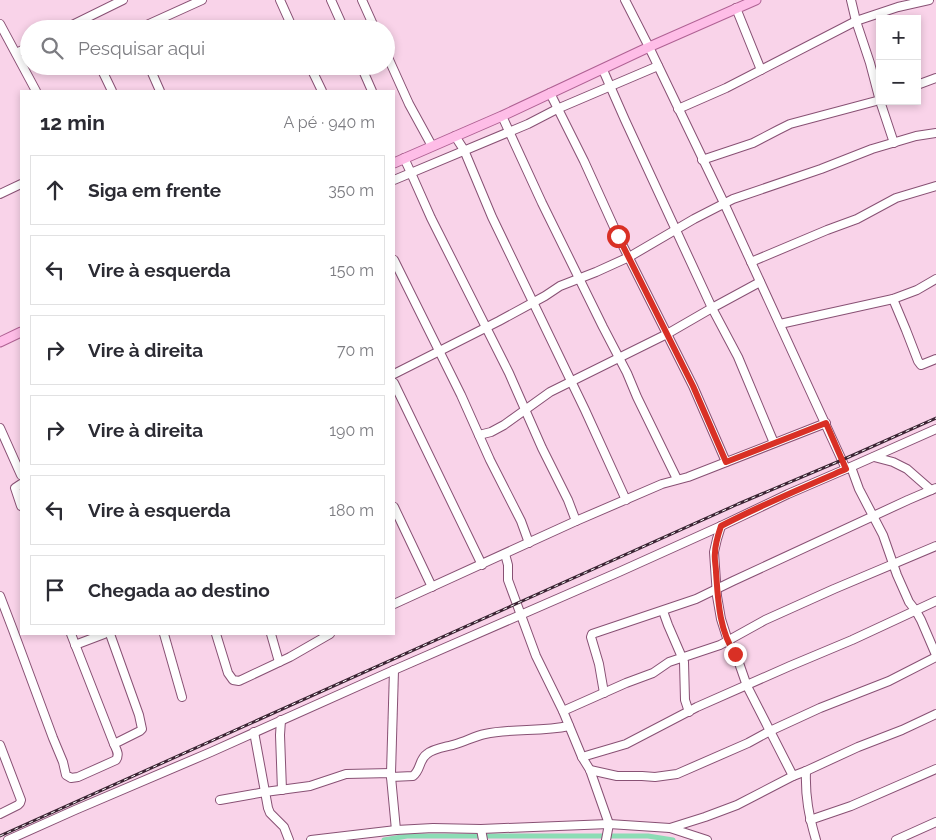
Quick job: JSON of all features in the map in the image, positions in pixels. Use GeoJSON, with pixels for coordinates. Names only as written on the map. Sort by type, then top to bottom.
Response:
{"type":"FeatureCollection","features":[{"type":"Feature","properties":{"kind":"main road"},"geometry":{"type":"LineString","coordinates":[[395,162],[502,116],[756,0]]}},
{"type":"Feature","properties":{"kind":"main road"},"geometry":{"type":"LineString","coordinates":[[0,342],[20,332]]}},
{"type":"Feature","properties":{"kind":"street"},"geometry":{"type":"LineString","coordinates":[[82,20],[123,0]]}},
{"type":"Feature","properties":{"kind":"street"},"geometry":{"type":"LineString","coordinates":[[158,20],[202,0]]}},
{"type":"Feature","properties":{"kind":"street"},"geometry":{"type":"LineString","coordinates":[[280,0],[289,20]]}},
{"type":"Feature","properties":{"kind":"street"},"geometry":{"type":"LineString","coordinates":[[331,0],[340,20]]}},
{"type":"Feature","properties":{"kind":"street"},"geometry":{"type":"LineString","coordinates":[[362,0],[371,20]]}},
{"type":"Feature","properties":{"kind":"street"},"geometry":{"type":"LineString","coordinates":[[590,770],[617,776],[655,777],[677,774],[748,743],[820,708],[889,681],[936,656],[916,611],[909,602],[893,565],[883,535],[826,423],[724,203],[625,0]]}},
{"type":"Feature","properties":{"kind":"street"},"geometry":{"type":"LineString","coordinates":[[851,0],[876,85]]}},
{"type":"Feature","properties":{"kind":"street"},"geometry":{"type":"LineString","coordinates":[[678,109],[726,88],[856,21],[898,6],[929,0]]}},
{"type":"Feature","properties":{"kind":"street"},"geometry":{"type":"LineString","coordinates":[[736,8],[761,70]]}},
{"type":"Feature","properties":{"kind":"street"},"geometry":{"type":"LineString","coordinates":[[0,24],[20,61]]}},
{"type":"Feature","properties":{"kind":"street"},"geometry":{"type":"LineString","coordinates":[[16,53],[20,51]]}},
{"type":"Feature","properties":{"kind":"street"},"geometry":{"type":"LineString","coordinates":[[395,180],[528,124],[557,109],[658,66]]}},
{"type":"Feature","properties":{"kind":"street"},"geometry":{"type":"LineString","coordinates":[[603,70],[712,308],[738,357],[774,443]]}},
{"type":"Feature","properties":{"kind":"street"},"geometry":{"type":"LineString","coordinates":[[395,73],[409,104],[432,146]]}},
{"type":"Feature","properties":{"kind":"street"},"geometry":{"type":"LineString","coordinates":[[28,75],[35,90]]}},
{"type":"Feature","properties":{"kind":"street"},"geometry":{"type":"LineString","coordinates":[[104,75],[112,90]]}},
{"type":"Feature","properties":{"kind":"street"},"geometry":{"type":"LineString","coordinates":[[153,75],[160,90]]}},
{"type":"Feature","properties":{"kind":"street"},"geometry":{"type":"LineString","coordinates":[[314,75],[322,90]]}},
{"type":"Feature","properties":{"kind":"street"},"geometry":{"type":"LineString","coordinates":[[365,75],[372,90]]}},
{"type":"Feature","properties":{"kind":"street"},"geometry":{"type":"LineString","coordinates":[[921,84],[936,78]]}},
{"type":"Feature","properties":{"kind":"street"},"geometry":{"type":"LineString","coordinates":[[550,93],[693,386],[726,462]]}},
{"type":"Feature","properties":{"kind":"street"},"geometry":{"type":"LineString","coordinates":[[702,160],[753,143],[790,124],[876,101]]}},
{"type":"Feature","properties":{"kind":"street"},"geometry":{"type":"LineString","coordinates":[[882,105],[894,143]]}},
{"type":"Feature","properties":{"kind":"street"},"geometry":{"type":"LineString","coordinates":[[502,116],[538,195],[677,479]]}},
{"type":"Feature","properties":{"kind":"street"},"geometry":{"type":"LineString","coordinates":[[395,373],[534,303],[560,286],[616,264],[724,203],[759,189],[821,170],[872,149],[916,136],[936,133]]}},
{"type":"Feature","properties":{"kind":"street"},"geometry":{"type":"LineString","coordinates":[[454,136],[464,150],[492,217],[626,500]]}},
{"type":"Feature","properties":{"kind":"street"},"geometry":{"type":"LineString","coordinates":[[404,158],[431,218],[509,373],[576,521]]}},
{"type":"Feature","properties":{"kind":"street"},"geometry":{"type":"LineString","coordinates":[[0,194],[20,184]]}},
{"type":"Feature","properties":{"kind":"street"},"geometry":{"type":"LineString","coordinates":[[751,262],[857,219],[896,198],[936,186]]}},
{"type":"Feature","properties":{"kind":"street"},"geometry":{"type":"LineString","coordinates":[[395,262],[461,395],[521,521],[529,543]]}},
{"type":"Feature","properties":{"kind":"street"},"geometry":{"type":"LineString","coordinates":[[780,324],[893,299],[936,280]]}},
{"type":"Feature","properties":{"kind":"street"},"geometry":{"type":"LineString","coordinates":[[479,435],[491,432],[504,425],[550,392],[667,334],[760,282]]}},
{"type":"Feature","properties":{"kind":"street"},"geometry":{"type":"LineString","coordinates":[[893,299],[918,361],[921,365],[936,359]]}},
{"type":"Feature","properties":{"kind":"street"},"geometry":{"type":"LineString","coordinates":[[395,385],[482,565]]}},
{"type":"Feature","properties":{"kind":"street"},"geometry":{"type":"LineString","coordinates":[[395,604],[662,484],[688,477],[826,423]]}},
{"type":"Feature","properties":{"kind":"street"},"geometry":{"type":"LineString","coordinates":[[0,428],[20,473]]}},
{"type":"Feature","properties":{"kind":"street"},"geometry":{"type":"LineString","coordinates":[[8,840],[619,572],[721,526],[743,514],[936,429]]}},
{"type":"Feature","properties":{"kind":"street"},"geometry":{"type":"LineString","coordinates":[[604,693],[591,635],[696,599],[934,489],[907,469],[893,462],[874,457]]}},
{"type":"Feature","properties":{"kind":"street"},"geometry":{"type":"LineString","coordinates":[[20,484],[15,488],[20,503]]}},
{"type":"Feature","properties":{"kind":"street"},"geometry":{"type":"LineString","coordinates":[[395,509],[432,587]]}},
{"type":"Feature","properties":{"kind":"street"},"geometry":{"type":"LineString","coordinates":[[721,526],[714,552],[721,619],[747,686],[793,776]]}},
{"type":"Feature","properties":{"kind":"street"},"geometry":{"type":"LineString","coordinates":[[563,711],[652,673],[682,656],[720,645],[765,620],[936,546]]}},
{"type":"Feature","properties":{"kind":"street"},"geometry":{"type":"LineString","coordinates":[[505,554],[508,565],[508,580],[536,656],[563,711],[582,757],[590,770],[609,824],[606,840]]}},
{"type":"Feature","properties":{"kind":"street"},"geometry":{"type":"LineString","coordinates":[[0,596],[66,775],[71,778],[78,777],[118,758],[118,753],[71,635]]}},
{"type":"Feature","properties":{"kind":"street"},"geometry":{"type":"LineString","coordinates":[[582,757],[626,744],[688,712],[936,602]]}},
{"type":"Feature","properties":{"kind":"street"},"geometry":{"type":"LineString","coordinates":[[663,611],[684,662],[685,700],[688,712]]}},
{"type":"Feature","properties":{"kind":"street"},"geometry":{"type":"LineString","coordinates":[[75,645],[101,635]]}},
{"type":"Feature","properties":{"kind":"street"},"geometry":{"type":"LineString","coordinates":[[110,635],[142,728],[140,731],[114,744]]}},
{"type":"Feature","properties":{"kind":"street"},"geometry":{"type":"LineString","coordinates":[[164,635],[182,697]]}},
{"type":"Feature","properties":{"kind":"street"},"geometry":{"type":"LineString","coordinates":[[216,635],[228,673],[233,680],[239,682],[303,650],[316,637]]}},
{"type":"Feature","properties":{"kind":"street"},"geometry":{"type":"LineString","coordinates":[[271,635],[279,662]]}},
{"type":"Feature","properties":{"kind":"street"},"geometry":{"type":"LineString","coordinates":[[394,670],[391,775],[396,830]]}},
{"type":"Feature","properties":{"kind":"street"},"geometry":{"type":"LineString","coordinates":[[670,828],[736,805],[793,776],[936,714]]}},
{"type":"Feature","properties":{"kind":"street"},"geometry":{"type":"LineString","coordinates":[[281,720],[282,790]]}},
{"type":"Feature","properties":{"kind":"street"},"geometry":{"type":"LineString","coordinates":[[220,800],[310,786],[346,774],[413,776],[416,774],[427,753],[458,744],[473,737],[514,730],[540,730],[569,726]]}},
{"type":"Feature","properties":{"kind":"street"},"geometry":{"type":"LineString","coordinates":[[254,732],[270,813],[283,825],[289,840]]}},
{"type":"Feature","properties":{"kind":"street"},"geometry":{"type":"LineString","coordinates":[[0,745],[21,802],[0,814]]}},
{"type":"Feature","properties":{"kind":"street"},"geometry":{"type":"LineString","coordinates":[[810,820],[851,806],[936,769]]}},
{"type":"Feature","properties":{"kind":"street"},"geometry":{"type":"LineString","coordinates":[[806,771],[806,790],[810,820],[816,840]]}},
{"type":"Feature","properties":{"kind":"street"},"geometry":{"type":"LineString","coordinates":[[896,840],[936,822]]}},
{"type":"Feature","properties":{"kind":"street"},"geometry":{"type":"LineString","coordinates":[[312,840],[396,830],[433,828],[481,829],[609,824],[670,828],[706,840]]}},
{"type":"Feature","properties":{"kind":"street"},"geometry":{"type":"LineString","coordinates":[[481,829],[483,840]]}},
{"type":"Feature","properties":{"kind":"waterway"},"geometry":{"type":"LineString","coordinates":[[384,840],[407,836],[648,836],[673,840]]}},
{"type":"Feature","properties":{"kind":"railway"},"geometry":{"type":"LineString","coordinates":[[0,836],[738,504],[936,418]]}},
{"type":"Feature","properties":{"kind":"route"},"geometry":{"type":"LineString","coordinates":[[618,236],[677,352],[726,462],[826,423],[846,469],[743,514],[721,526],[714,552],[717,596],[721,619],[728,641],[735,654]]}}]}
